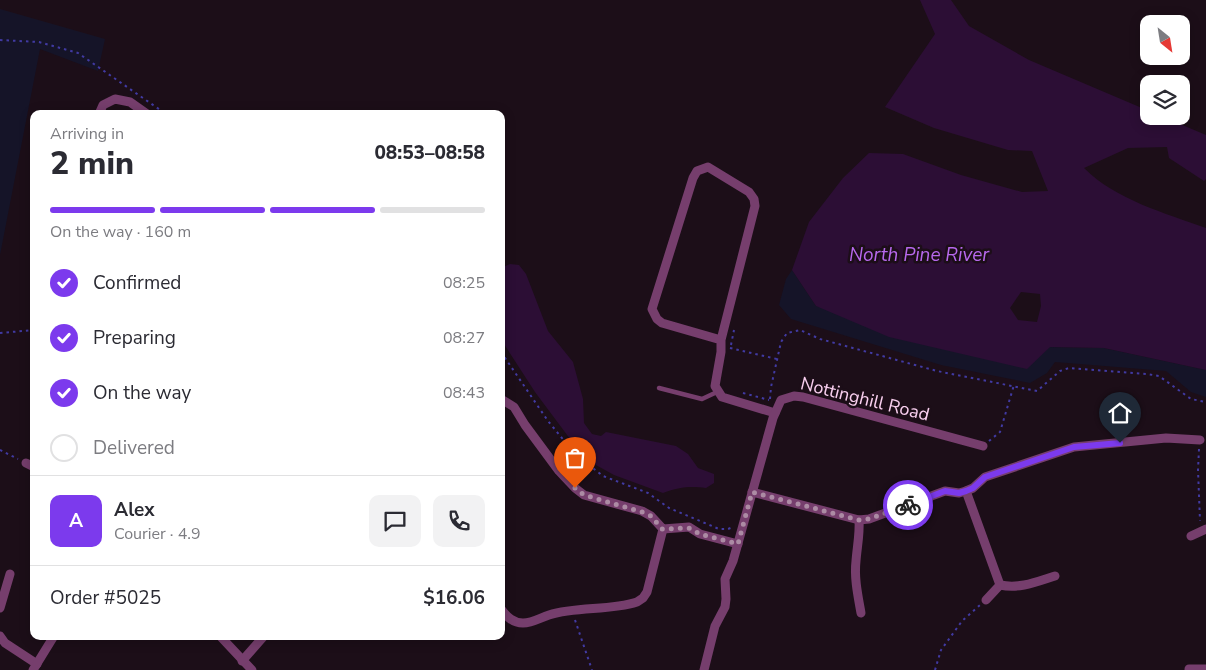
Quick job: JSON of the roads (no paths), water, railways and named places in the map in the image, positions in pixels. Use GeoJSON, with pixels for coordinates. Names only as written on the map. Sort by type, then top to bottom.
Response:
{"type":"FeatureCollection","features":[{"type":"Feature","properties":{"kind":"street"},"geometry":{"type":"LineString","coordinates":[[101,110],[108,101],[121,99],[130,102],[141,110]]}},
{"type":"Feature","properties":{"kind":"street"},"geometry":{"type":"LineString","coordinates":[[704,670],[715,626],[725,608],[725,579],[738,544],[770,412],[722,397],[717,392],[715,386],[721,352],[721,340],[755,206],[754,199],[749,192],[708,167],[702,168],[693,178],[652,308],[657,320],[662,323],[721,340]]}},
{"type":"Feature","properties":{"kind":"street","name":"Nottinghill Road"},"geometry":{"type":"LineString","coordinates":[[770,412],[781,400],[794,396],[982,446]]}},
{"type":"Feature","properties":{"kind":"street"},"geometry":{"type":"LineString","coordinates":[[505,401],[514,406],[525,425],[567,481],[575,488],[584,495],[651,516],[662,529]]}},
{"type":"Feature","properties":{"kind":"street"},"geometry":{"type":"LineString","coordinates":[[752,492],[859,520],[869,519],[945,491],[959,493],[966,491],[973,488],[985,477],[1074,447],[1166,438],[1200,440]]}},
{"type":"Feature","properties":{"kind":"street"},"geometry":{"type":"LineString","coordinates":[[966,491],[1000,585]]}},
{"type":"Feature","properties":{"kind":"street"},"geometry":{"type":"LineString","coordinates":[[859,520],[856,588],[861,613]]}},
{"type":"Feature","properties":{"kind":"street"},"geometry":{"type":"LineString","coordinates":[[662,529],[689,528],[700,534],[738,544]]}},
{"type":"Feature","properties":{"kind":"street"},"geometry":{"type":"LineString","coordinates":[[505,614],[508,618],[522,623],[530,623],[550,615],[572,610],[631,604],[643,598],[647,592],[662,529]]}},
{"type":"Feature","properties":{"kind":"street"},"geometry":{"type":"LineString","coordinates":[[1191,536],[1206,530]]}},
{"type":"Feature","properties":{"kind":"street"},"geometry":{"type":"LineString","coordinates":[[0,608],[10,574]]}},
{"type":"Feature","properties":{"kind":"street"},"geometry":{"type":"LineString","coordinates":[[1000,585],[1011,587],[1023,586],[1055,576]]}},
{"type":"Feature","properties":{"kind":"street"},"geometry":{"type":"LineString","coordinates":[[986,600],[1000,585]]}},
{"type":"Feature","properties":{"kind":"street"},"geometry":{"type":"LineString","coordinates":[[0,636],[5,643],[35,667],[52,640]]}},
{"type":"Feature","properties":{"kind":"street"},"geometry":{"type":"LineString","coordinates":[[224,640],[252,670]]}},
{"type":"Feature","properties":{"kind":"street"},"geometry":{"type":"LineString","coordinates":[[242,661],[260,640]]}},
{"type":"Feature","properties":{"kind":"street"},"geometry":{"type":"LineString","coordinates":[[1189,669],[1206,669]]}},
{"type":"Feature","properties":{"kind":"lane"},"geometry":{"type":"LineString","coordinates":[[659,388],[702,399],[717,392]]}},
{"type":"Feature","properties":{"kind":"water","name":"North Pine River"},"geometry":{"type":"Polygon","coordinates":[[[920,0],[951,0],[969,26],[1029,60],[1140,107],[1140,125],[1182,125],[1206,135],[1206,179],[1204,181],[1169,158],[1167,147],[1128,148],[1084,168],[1111,189],[1126,197],[1206,228],[1206,370],[1104,348],[1050,347],[1027,369],[889,337],[816,306],[792,270],[809,222],[843,178],[869,153],[903,154],[961,175],[1022,192],[1048,191],[1032,151],[1008,150],[934,128],[885,107],[935,34],[920,0]],[[1021,292],[1010,308],[1018,320],[1037,322],[1041,306],[1040,294],[1021,292]]]}},
{"type":"Feature","properties":{"kind":"water"},"geometry":{"type":"Polygon","coordinates":[[[510,264],[519,265],[526,274],[548,331],[573,362],[583,399],[584,423],[592,434],[601,436],[606,432],[676,446],[688,454],[698,468],[714,474],[714,483],[706,488],[674,489],[663,493],[614,475],[585,459],[535,392],[505,346],[505,266],[510,264]]]}}]}
